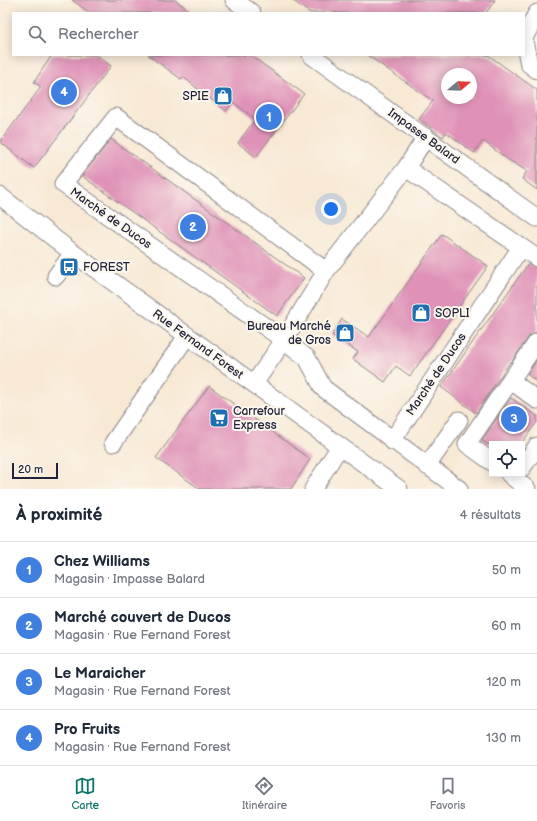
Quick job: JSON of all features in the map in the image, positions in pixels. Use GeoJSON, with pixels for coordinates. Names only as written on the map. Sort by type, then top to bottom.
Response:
{"type":"FeatureCollection","features":[{"type":"Feature","properties":{"kind":"street"},"geometry":{"type":"LineString","coordinates":[[234,0],[251,12]]}},
{"type":"Feature","properties":{"kind":"street"},"geometry":{"type":"LineString","coordinates":[[525,38],[537,12]]}},
{"type":"Feature","properties":{"kind":"street"},"geometry":{"type":"LineString","coordinates":[[525,45],[529,64],[537,70]]}},
{"type":"Feature","properties":{"kind":"street","name":"Impasse Balard"},"geometry":{"type":"LineString","coordinates":[[312,56],[537,218]]}},
{"type":"Feature","properties":{"kind":"street","name":"Marché de Ducos"},"geometry":{"type":"LineString","coordinates":[[326,271],[116,117],[63,184],[284,340],[307,358],[323,388],[392,441],[459,489]]}},
{"type":"Feature","properties":{"kind":"street"},"geometry":{"type":"LineString","coordinates":[[254,384],[284,340],[326,271],[406,168],[426,137]]}},
{"type":"Feature","properties":{"kind":"street"},"geometry":{"type":"LineString","coordinates":[[406,168],[537,258]]}},
{"type":"Feature","properties":{"kind":"street","name":"Rue Fernand Forest"},"geometry":{"type":"LineString","coordinates":[[0,196],[73,253],[399,489]]}},
{"type":"Feature","properties":{"kind":"street","name":"Marché de Ducos"},"geometry":{"type":"LineString","coordinates":[[392,441],[521,247]]}},
{"type":"Feature","properties":{"kind":"street"},"geometry":{"type":"LineString","coordinates":[[56,276],[73,253]]}},
{"type":"Feature","properties":{"kind":"street"},"geometry":{"type":"LineString","coordinates":[[113,443],[187,336]]}},
{"type":"Feature","properties":{"kind":"street"},"geometry":{"type":"LineString","coordinates":[[489,460],[467,444],[537,342]]}},
{"type":"Feature","properties":{"kind":"street"},"geometry":{"type":"LineString","coordinates":[[510,380],[537,400]]}},
{"type":"Feature","properties":{"kind":"street"},"geometry":{"type":"LineString","coordinates":[[427,466],[459,420]]}},
{"type":"Feature","properties":{"kind":"street"},"geometry":{"type":"LineString","coordinates":[[313,489],[340,446]]}},
{"type":"Feature","properties":{"kind":"street"},"geometry":{"type":"LineString","coordinates":[[525,466],[537,446]]}},
{"type":"Feature","properties":{"kind":"building"},"geometry":{"type":"Polygon","coordinates":[[[72,0],[175,0],[192,12],[89,12],[72,0]]]}},
{"type":"Feature","properties":{"kind":"building"},"geometry":{"type":"Polygon","coordinates":[[[292,0],[495,0],[487,12],[309,12],[292,0]]]}},
{"type":"Feature","properties":{"kind":"building"},"geometry":{"type":"Polygon","coordinates":[[[51,56],[98,56],[111,66],[34,168],[0,142],[41,87],[34,82],[51,56]]]}},
{"type":"Feature","properties":{"kind":"building"},"geometry":{"type":"Polygon","coordinates":[[[149,56],[251,56],[304,94],[256,157],[238,143],[255,119],[233,102],[226,111],[183,77],[181,79],[149,56]]]}},
{"type":"Feature","properties":{"kind":"building"},"geometry":{"type":"Polygon","coordinates":[[[368,56],[489,56],[537,90],[537,190],[522,179],[527,171],[507,159],[483,141],[474,153],[446,132],[443,137],[419,119],[433,101],[368,56]]]}},
{"type":"Feature","properties":{"kind":"building"},"geometry":{"type":"Polygon","coordinates":[[[111,139],[304,278],[277,316],[82,176],[111,139]]]}},
{"type":"Feature","properties":{"kind":"building","name":"SOPLI"},"geometry":{"type":"Polygon","coordinates":[[[442,234],[488,266],[410,376],[396,366],[385,382],[353,359],[358,352],[332,335],[342,319],[369,337],[442,234]]]}},
{"type":"Feature","properties":{"kind":"building"},"geometry":{"type":"Polygon","coordinates":[[[528,264],[537,268],[537,332],[529,336],[476,413],[441,387],[528,264]]]}},
{"type":"Feature","properties":{"kind":"building"},"geometry":{"type":"Polygon","coordinates":[[[537,360],[537,382],[527,374],[537,360]]]}},
{"type":"Feature","properties":{"kind":"building","name":"Carrefour Express"},"geometry":{"type":"Polygon","coordinates":[[[209,386],[310,459],[291,489],[200,489],[156,458],[209,386]]]}},
{"type":"Feature","properties":{"kind":"building"},"geometry":{"type":"Polygon","coordinates":[[[511,398],[537,416],[537,422],[523,441],[489,441],[489,444],[487,444],[482,440],[511,398]]]}},
{"type":"Feature","properties":{"kind":"place","name":"Pro Fruits"},"geometry":{"type":"Point","coordinates":[64,92]}},
{"type":"Feature","properties":{"kind":"place","name":"SPIE"},"geometry":{"type":"Point","coordinates":[223,96]}},
{"type":"Feature","properties":{"kind":"place","name":"Chez Williams"},"geometry":{"type":"Point","coordinates":[269,117]}},
{"type":"Feature","properties":{"kind":"place","name":"Marché couvert de Ducos"},"geometry":{"type":"Point","coordinates":[193,227]}},
{"type":"Feature","properties":{"kind":"place","name":"FOREST"},"geometry":{"type":"Point","coordinates":[69,267]}},
{"type":"Feature","properties":{"kind":"place","name":"SOPLI"},"geometry":{"type":"Point","coordinates":[421,313]}},
{"type":"Feature","properties":{"kind":"place","name":"Bureau Marché de Gros"},"geometry":{"type":"Point","coordinates":[345,333]}},
{"type":"Feature","properties":{"kind":"place","name":"Carrefour Express"},"geometry":{"type":"Point","coordinates":[219,418]}},
{"type":"Feature","properties":{"kind":"place","name":"Le Maraicher"},"geometry":{"type":"Point","coordinates":[514,419]}}]}
